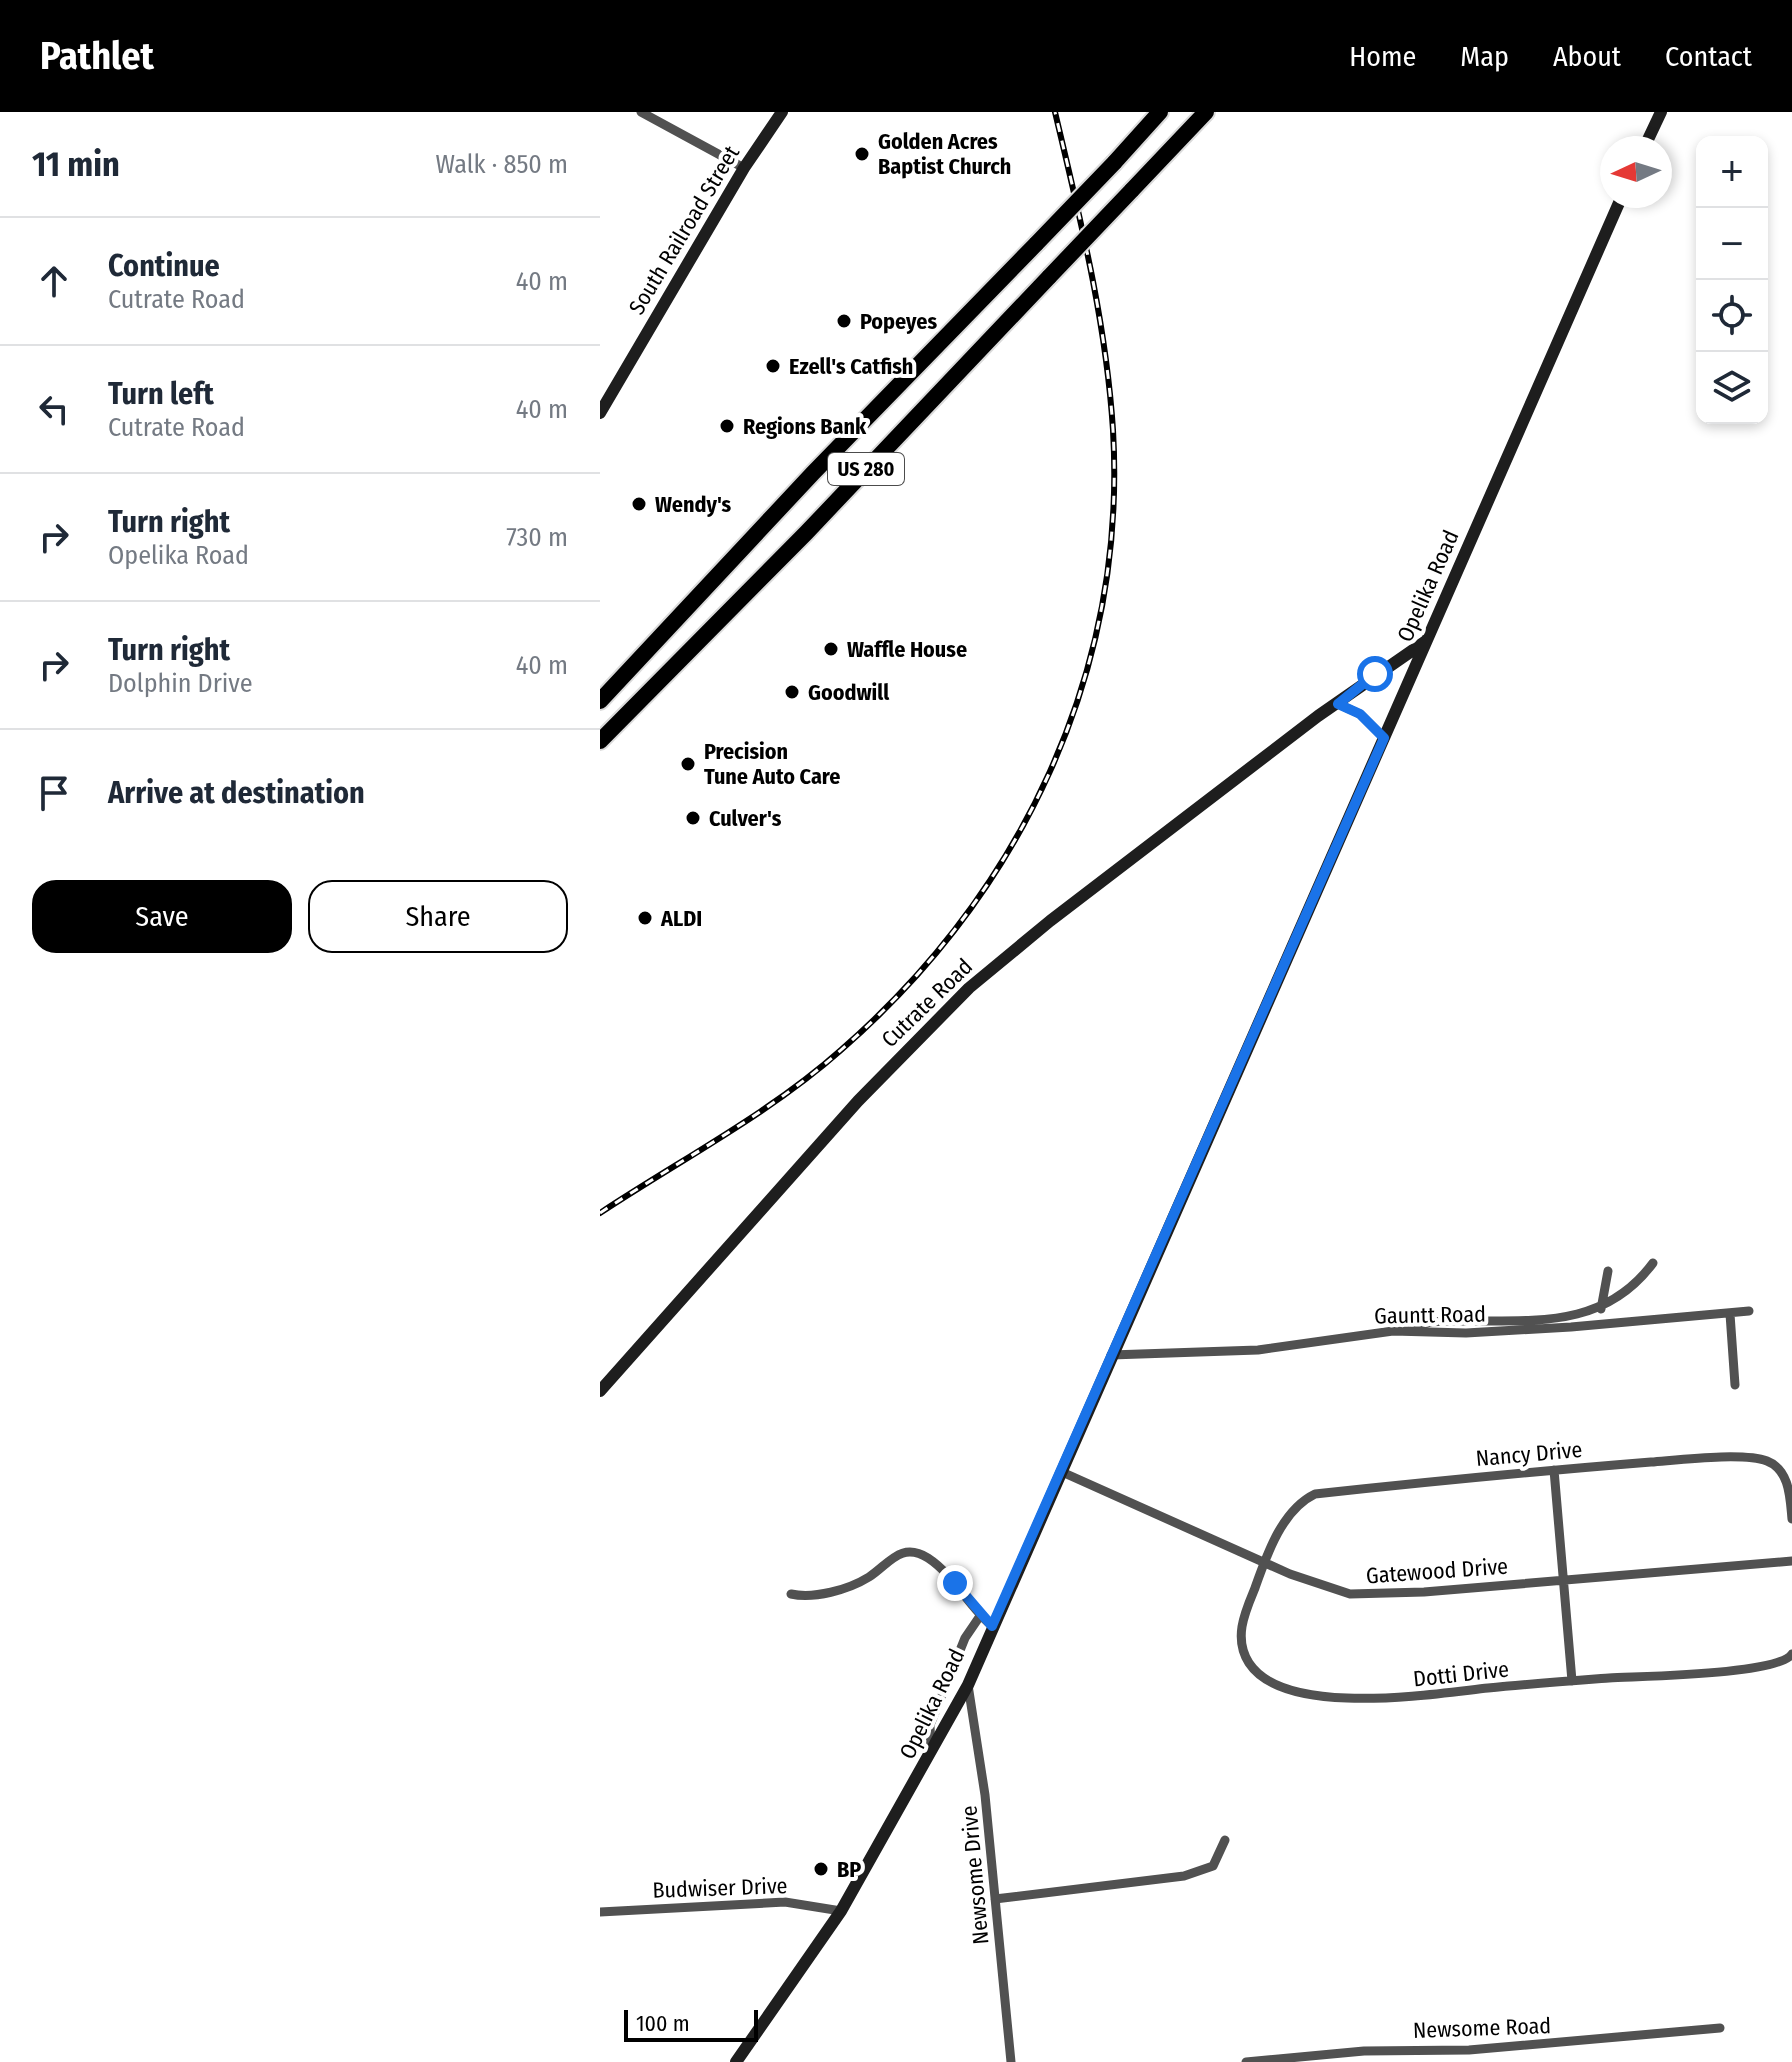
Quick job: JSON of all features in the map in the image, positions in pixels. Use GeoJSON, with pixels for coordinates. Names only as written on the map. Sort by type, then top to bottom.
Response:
{"type":"FeatureCollection","features":[{"type":"Feature","properties":{"kind":"highway","name":"US 280"},"geometry":{"type":"LineString","coordinates":[[600,701],[813,473],[1160,112]]}},
{"type":"Feature","properties":{"kind":"highway","name":"US 280"},"geometry":{"type":"LineString","coordinates":[[600,741],[788,552],[1206,112]]}},
{"type":"Feature","properties":{"kind":"main road","name":"South Railroad Street"},"geometry":{"type":"LineString","coordinates":[[600,413],[744,168],[782,112]]}},
{"type":"Feature","properties":{"kind":"main road"},"geometry":{"type":"LineString","coordinates":[[1650,136],[1661,112]]}},
{"type":"Feature","properties":{"kind":"main road","name":"Opelika Road"},"geometry":{"type":"LineString","coordinates":[[736,2062],[841,1911],[968,1685],[1617,208]]}},
{"type":"Feature","properties":{"kind":"main road","name":"Cutrate Road"},"geometry":{"type":"LineString","coordinates":[[600,1391],[858,1101],[969,988],[1050,921],[1391,663],[1426,641]]}},
{"type":"Feature","properties":{"kind":"street"},"geometry":{"type":"LineString","coordinates":[[641,112],[744,168]]}},
{"type":"Feature","properties":{"kind":"street"},"geometry":{"type":"LineString","coordinates":[[1338,704],[1360,714],[1384,738]]}},
{"type":"Feature","properties":{"kind":"street"},"geometry":{"type":"LineString","coordinates":[[1406,1330],[1421,1322],[1533,1318],[1601,1309],[1632,1286],[1653,1263]]}},
{"type":"Feature","properties":{"kind":"street"},"geometry":{"type":"LineString","coordinates":[[1601,1309],[1608,1271]]}},
{"type":"Feature","properties":{"kind":"street","name":"Gauntt Road"},"geometry":{"type":"LineString","coordinates":[[1111,1355],[1258,1350],[1406,1330],[1466,1333],[1749,1311]]}},
{"type":"Feature","properties":{"kind":"street"},"geometry":{"type":"LineString","coordinates":[[1730,1314],[1735,1385]]}},
{"type":"Feature","properties":{"kind":"street","name":"Nancy Drive"},"geometry":{"type":"LineString","coordinates":[[1265,1562],[1293,1508],[1315,1494],[1554,1470],[1698,1459],[1769,1461],[1789,1484],[1792,1519]]}},
{"type":"Feature","properties":{"kind":"street"},"geometry":{"type":"LineString","coordinates":[[1554,1470],[1572,1681]]}},
{"type":"Feature","properties":{"kind":"street","name":"Gatewood Drive"},"geometry":{"type":"LineString","coordinates":[[1062,1472],[1265,1562],[1350,1594],[1424,1592],[1792,1561]]}},
{"type":"Feature","properties":{"kind":"street"},"geometry":{"type":"LineString","coordinates":[[791,1594],[812,1595],[853,1585],[871,1576],[895,1555],[914,1552],[932,1561],[992,1626]]}},
{"type":"Feature","properties":{"kind":"street","name":"Dotti Drive"},"geometry":{"type":"LineString","coordinates":[[1265,1562],[1242,1624],[1241,1644],[1249,1663],[1263,1678],[1282,1686],[1333,1698],[1385,1699],[1572,1681],[1750,1669],[1781,1664],[1791,1656]]}},
{"type":"Feature","properties":{"kind":"street"},"geometry":{"type":"LineString","coordinates":[[931,1755],[930,1725],[965,1638],[980,1616]]}},
{"type":"Feature","properties":{"kind":"street","name":"Newsome Drive"},"geometry":{"type":"LineString","coordinates":[[968,1685],[985,1795],[1011,2062]]}},
{"type":"Feature","properties":{"kind":"street"},"geometry":{"type":"LineString","coordinates":[[995,1899],[1194,1874],[1213,1866],[1225,1840]]}},
{"type":"Feature","properties":{"kind":"street","name":"Budwiser Drive"},"geometry":{"type":"LineString","coordinates":[[600,1912],[785,1902],[841,1911]]}},
{"type":"Feature","properties":{"kind":"street","name":"Newsome Road"},"geometry":{"type":"LineString","coordinates":[[1246,2062],[1385,2049],[1469,2050],[1720,2028]]}},
{"type":"Feature","properties":{"kind":"railway"},"geometry":{"type":"LineString","coordinates":[[600,1213],[784,1095],[841,1050],[905,988],[961,921],[1010,849],[1050,772],[1081,691],[1102,607],[1113,520],[1110,389],[1091,270],[1055,112]]}},
{"type":"Feature","properties":{"kind":"place","name":"Golden Acres Baptist Church"},"geometry":{"type":"Point","coordinates":[862,154]}},
{"type":"Feature","properties":{"kind":"place","name":"Popeyes"},"geometry":{"type":"Point","coordinates":[844,321]}},
{"type":"Feature","properties":{"kind":"place","name":"Ezell's Catfish"},"geometry":{"type":"Point","coordinates":[773,366]}},
{"type":"Feature","properties":{"kind":"place","name":"Regions Bank"},"geometry":{"type":"Point","coordinates":[727,426]}},
{"type":"Feature","properties":{"kind":"place","name":"Wendy's"},"geometry":{"type":"Point","coordinates":[639,504]}},
{"type":"Feature","properties":{"kind":"place","name":"Waffle House"},"geometry":{"type":"Point","coordinates":[831,649]}},
{"type":"Feature","properties":{"kind":"place","name":"Goodwill"},"geometry":{"type":"Point","coordinates":[792,692]}},
{"type":"Feature","properties":{"kind":"place","name":"Precision Tune Auto Care"},"geometry":{"type":"Point","coordinates":[688,764]}},
{"type":"Feature","properties":{"kind":"place","name":"Culver's"},"geometry":{"type":"Point","coordinates":[693,818]}},
{"type":"Feature","properties":{"kind":"place","name":"ALDI"},"geometry":{"type":"Point","coordinates":[645,918]}},
{"type":"Feature","properties":{"kind":"place","name":"BP"},"geometry":{"type":"Point","coordinates":[821,1869]}},
{"type":"Feature","properties":{"kind":"route"},"geometry":{"type":"LineString","coordinates":[[955,1583],[980,1616],[992,1626],[1384,738],[1360,714],[1338,704],[1375,674]]}}]}
